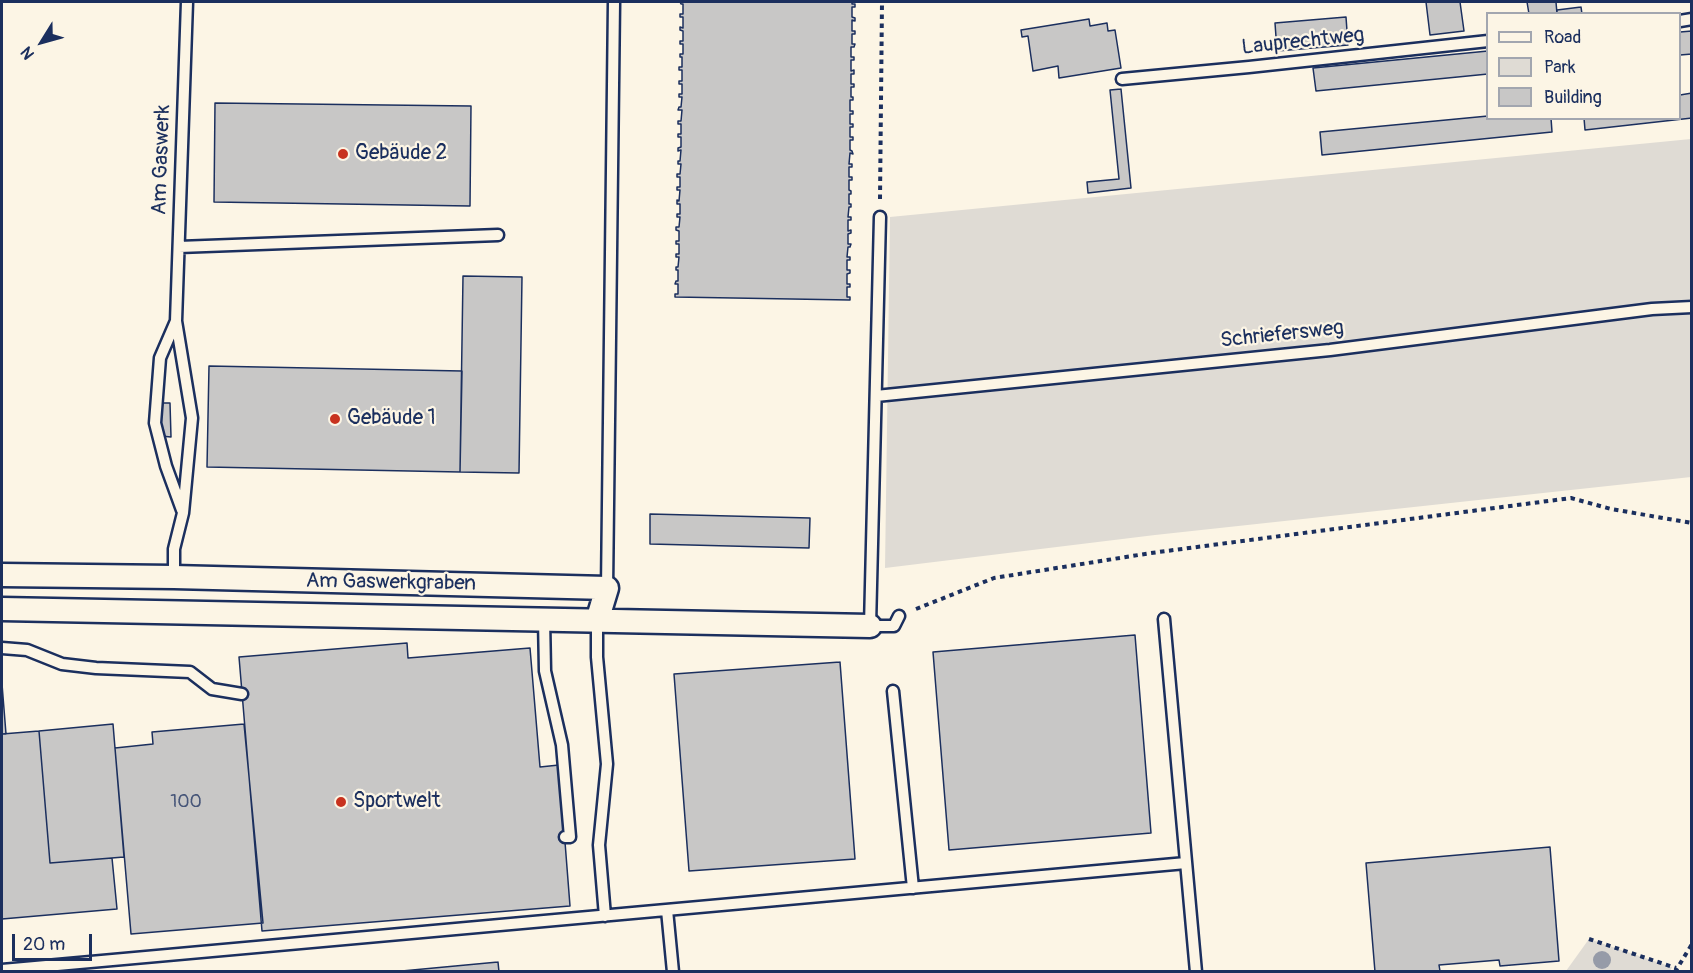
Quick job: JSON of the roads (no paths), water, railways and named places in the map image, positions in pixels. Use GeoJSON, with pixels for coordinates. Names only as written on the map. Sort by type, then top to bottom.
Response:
{"type":"FeatureCollection","features":[{"type":"Feature","properties":{"kind":"street","name":"Am Gaswerkgraben"},"geometry":{"type":"LineString","coordinates":[[2,575],[607,588]]}},
{"type":"Feature","properties":{"kind":"street"},"geometry":{"type":"LineString","coordinates":[[172,611],[174,577]]}},
{"type":"Feature","properties":{"kind":"street"},"geometry":{"type":"LineString","coordinates":[[597,621],[607,588]]}},
{"type":"Feature","properties":{"kind":"street","name":"Am Gaswerkgraben"},"geometry":{"type":"LineString","coordinates":[[2,609],[870,626]]}},
{"type":"Feature","properties":{"kind":"lane","name":"Am Gaswerk"},"geometry":{"type":"LineString","coordinates":[[174,577],[174,549],[183,513],[192,417],[176,321],[187,2]]}},
{"type":"Feature","properties":{"kind":"lane"},"geometry":{"type":"LineString","coordinates":[[607,588],[614,2]]}},
{"type":"Feature","properties":{"kind":"lane","name":"Lauprechtweg"},"geometry":{"type":"LineString","coordinates":[[1122,79],[1486,41]]}},
{"type":"Feature","properties":{"kind":"lane"},"geometry":{"type":"LineString","coordinates":[[880,217],[870,626],[894,626],[899,616]]}},
{"type":"Feature","properties":{"kind":"lane"},"geometry":{"type":"LineString","coordinates":[[179,247],[498,235]]}},
{"type":"Feature","properties":{"kind":"lane","name":"Schriefersweg"},"geometry":{"type":"LineString","coordinates":[[876,396],[1329,350],[1640,311],[1692,307]]}},
{"type":"Feature","properties":{"kind":"lane","name":"Am Gaswerk"},"geometry":{"type":"LineString","coordinates":[[176,321],[160,358],[155,423],[166,466],[183,513]]}},
{"type":"Feature","properties":{"kind":"lane"},"geometry":{"type":"LineString","coordinates":[[1164,619],[1196,972]]}},
{"type":"Feature","properties":{"kind":"lane"},"geometry":{"type":"LineString","coordinates":[[544,620],[545,671],[562,745],[570,837],[565,837]]}},
{"type":"Feature","properties":{"kind":"lane"},"geometry":{"type":"LineString","coordinates":[[597,621],[597,657],[607,764],[599,845],[605,916]]}},
{"type":"Feature","properties":{"kind":"lane"},"geometry":{"type":"LineString","coordinates":[[2,648],[27,650],[62,664],[96,668],[190,672],[212,689],[242,694]]}},
{"type":"Feature","properties":{"kind":"lane"},"geometry":{"type":"LineString","coordinates":[[893,691],[913,888]]}},
{"type":"Feature","properties":{"kind":"lane"},"geometry":{"type":"LineString","coordinates":[[3,970],[1186,863]]}},
{"type":"Feature","properties":{"kind":"lane"},"geometry":{"type":"LineString","coordinates":[[668,910],[673,972]]}},
{"type":"Feature","properties":{"kind":"place","name":"Gebäude 2"},"geometry":{"type":"Point","coordinates":[343,154]}},
{"type":"Feature","properties":{"kind":"place","name":"Gebäude 1"},"geometry":{"type":"Point","coordinates":[335,419]}},
{"type":"Feature","properties":{"kind":"place","name":"Sportwelt"},"geometry":{"type":"Point","coordinates":[341,802]}}]}
